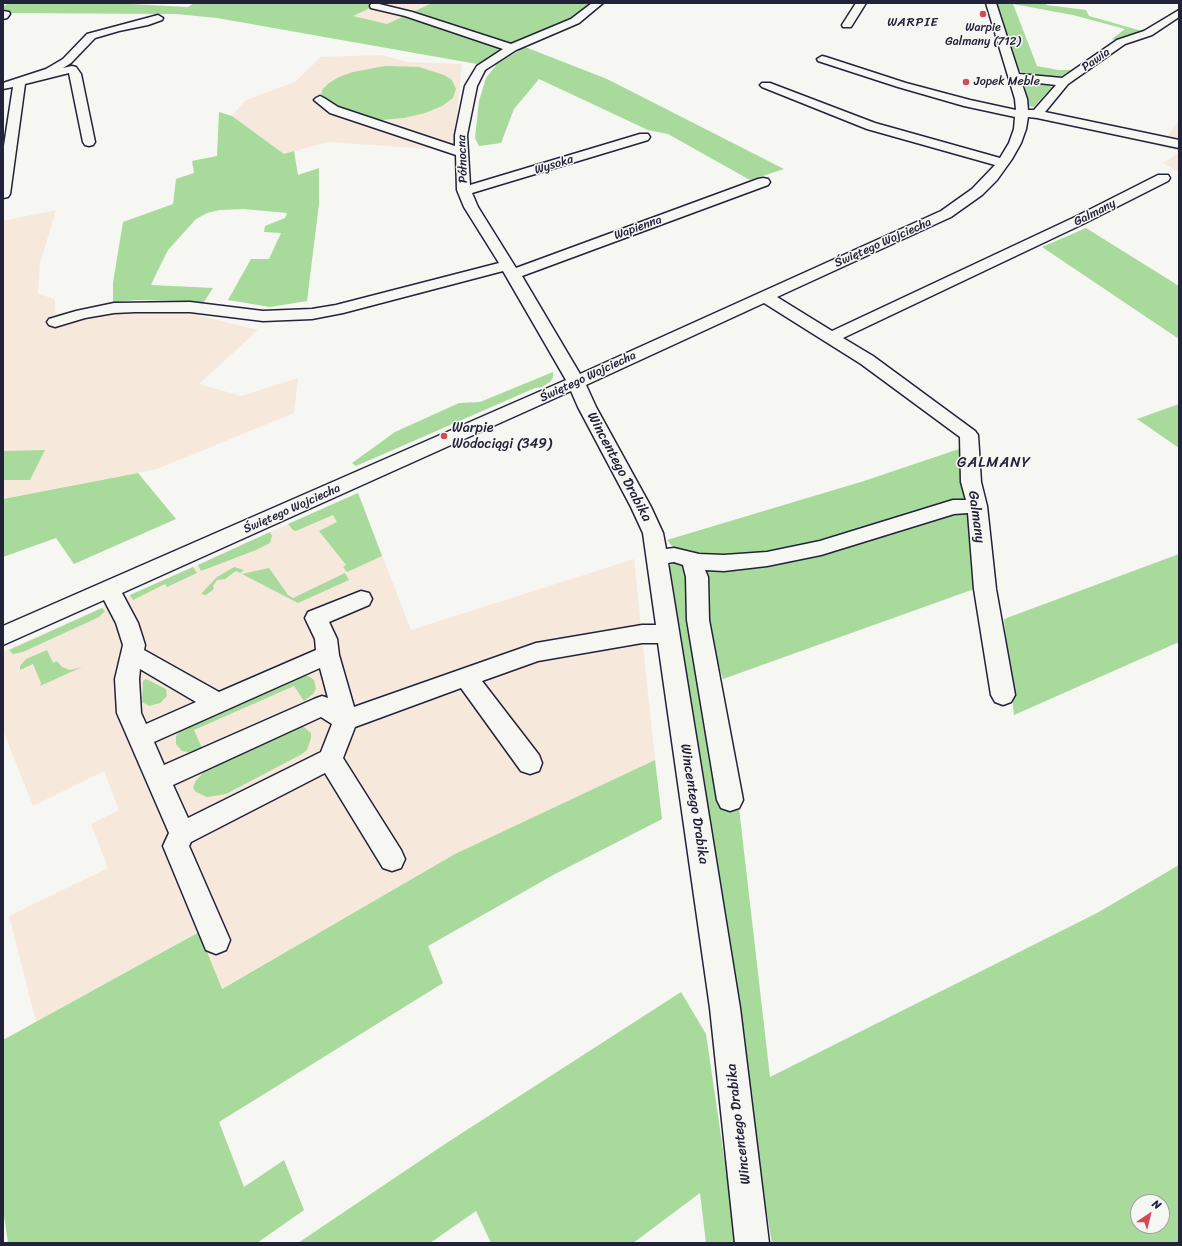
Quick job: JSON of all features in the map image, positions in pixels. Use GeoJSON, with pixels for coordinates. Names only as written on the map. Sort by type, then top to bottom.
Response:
{"type":"FeatureCollection","features":[{"type":"Feature","properties":{"kind":"street","name":"Północna"},"geometry":{"type":"LineString","coordinates":[[576,382],[511,269],[471,207],[464,190],[461,135],[471,86],[475,76],[481,68],[512,48],[575,21],[598,3]]}},
{"type":"Feature","properties":{"kind":"street"},"geometry":{"type":"LineString","coordinates":[[847,25],[861,3]]}},
{"type":"Feature","properties":{"kind":"street","name":"Świętego Wojciecha"},"geometry":{"type":"LineString","coordinates":[[3,636],[531,404],[576,382],[946,214],[976,192],[992,177],[1015,143],[1020,129],[1030,113],[1021,99],[991,3]]}},
{"type":"Feature","properties":{"kind":"street"},"geometry":{"type":"LineString","coordinates":[[375,6],[408,14],[512,48]]}},
{"type":"Feature","properties":{"kind":"street","name":"Pawia"},"geometry":{"type":"LineString","coordinates":[[1030,113],[1064,82],[1121,42],[1148,33],[1179,13]]}},
{"type":"Feature","properties":{"kind":"street"},"geometry":{"type":"LineString","coordinates":[[20,82],[50,71],[67,61],[92,36],[158,18]]}},
{"type":"Feature","properties":{"kind":"street"},"geometry":{"type":"LineString","coordinates":[[822,59],[902,85],[968,103],[1013,113],[1030,113],[1179,144]]}},
{"type":"Feature","properties":{"kind":"street"},"geometry":{"type":"LineString","coordinates":[[3,86],[72,69],[75,74],[89,142]]}},
{"type":"Feature","properties":{"kind":"street"},"geometry":{"type":"LineString","coordinates":[[900,74],[902,85]]}},
{"type":"Feature","properties":{"kind":"street"},"geometry":{"type":"LineString","coordinates":[[1014,77],[1064,82]]}},
{"type":"Feature","properties":{"kind":"street"},"geometry":{"type":"LineString","coordinates":[[3,194],[20,82]]}},
{"type":"Feature","properties":{"kind":"street"},"geometry":{"type":"LineString","coordinates":[[766,85],[871,126],[1002,163]]}},
{"type":"Feature","properties":{"kind":"street"},"geometry":{"type":"LineString","coordinates":[[322,102],[338,111],[431,135],[463,153]]}},
{"type":"Feature","properties":{"kind":"street","name":"Wysoka"},"geometry":{"type":"LineString","coordinates":[[464,190],[478,188],[644,137]]}},
{"type":"Feature","properties":{"kind":"street","name":"Galmany"},"geometry":{"type":"LineString","coordinates":[[831,338],[1080,220],[1162,178]]}},
{"type":"Feature","properties":{"kind":"street","name":"Wapienna"},"geometry":{"type":"LineString","coordinates":[[55,322],[82,314],[114,308],[135,307],[190,307],[263,316],[312,314],[337,310],[511,269],[763,182]]}},
{"type":"Feature","properties":{"kind":"street","name":"Galmany"},"geometry":{"type":"LineString","coordinates":[[764,296],[867,360],[969,435],[971,482],[977,506],[985,589],[1003,695]]}},
{"type":"Feature","properties":{"kind":"street","name":"Wincentego Drabika"},"geometry":{"type":"LineString","coordinates":[[576,382],[587,407],[641,507],[653,533],[658,557],[668,634],[725,1008],[752,1243]]}},
{"type":"Feature","properties":{"kind":"street"},"geometry":{"type":"LineString","coordinates":[[658,557],[674,555],[692,560],[724,562],[767,559],[821,548],[953,507],[977,506]]}},
{"type":"Feature","properties":{"kind":"street"},"geometry":{"type":"LineString","coordinates":[[692,560],[697,577],[698,620],[730,800]]}},
{"type":"Feature","properties":{"kind":"street"},"geometry":{"type":"LineString","coordinates":[[109,589],[127,623],[134,645],[127,679],[129,713],[182,834]]}},
{"type":"Feature","properties":{"kind":"street"},"geometry":{"type":"LineString","coordinates":[[216,940],[176,846],[182,834],[330,759],[346,720],[328,655],[326,639],[316,618],[361,599]]}},
{"type":"Feature","properties":{"kind":"street"},"geometry":{"type":"LineString","coordinates":[[158,780],[322,706],[346,720],[536,652],[642,634],[668,634]]}},
{"type":"Feature","properties":{"kind":"street"},"geometry":{"type":"LineString","coordinates":[[133,654],[218,703]]}},
{"type":"Feature","properties":{"kind":"street"},"geometry":{"type":"LineString","coordinates":[[140,737],[328,655]]}},
{"type":"Feature","properties":{"kind":"street"},"geometry":{"type":"LineString","coordinates":[[466,677],[530,763]]}},
{"type":"Feature","properties":{"kind":"street"},"geometry":{"type":"LineString","coordinates":[[330,759],[392,859]]}},
{"type":"Feature","properties":{"kind":"shaded area"},"geometry":{"type":"Polygon","coordinates":[[[381,3],[432,3],[387,24],[352,16],[381,3]]]}},
{"type":"Feature","properties":{"kind":"shaded area"},"geometry":{"type":"Polygon","coordinates":[[[382,55],[407,62],[462,64],[454,145],[446,150],[328,142],[284,154],[232,116],[246,100],[295,82],[321,57],[382,55]]]}},
{"type":"Feature","properties":{"kind":"shaded area"},"geometry":{"type":"Polygon","coordinates":[[[1179,120],[1179,151],[1160,147],[1166,138],[1179,120]]]}},
{"type":"Feature","properties":{"kind":"shaded area"},"geometry":{"type":"Polygon","coordinates":[[[1179,152],[1179,172],[1163,163],[1179,152]]]}},
{"type":"Feature","properties":{"kind":"shaded area"},"geometry":{"type":"Polygon","coordinates":[[[56,210],[40,263],[38,294],[55,299],[55,314],[113,302],[109,312],[189,313],[258,330],[199,384],[241,396],[298,378],[294,413],[157,469],[3,499],[3,221],[56,210]]]}},
{"type":"Feature","properties":{"kind":"shaded area"},"geometry":{"type":"Polygon","coordinates":[[[358,493],[411,630],[634,559],[655,760],[455,854],[221,989],[198,932],[36,1022],[9,916],[108,868],[91,824],[119,810],[104,771],[33,806],[3,730],[3,652],[358,493]]]}},
{"type":"Feature","properties":{"kind":"green space"},"geometry":{"type":"Polygon","coordinates":[[[8,3],[111,3],[188,7],[194,3],[381,3],[353,16],[387,24],[432,3],[594,3],[570,22],[504,50],[477,64],[217,18],[176,14],[5,13],[3,15],[3,7],[8,3]]]}},
{"type":"Feature","properties":{"kind":"green space"},"geometry":{"type":"Polygon","coordinates":[[[997,3],[1044,3],[1047,5],[1086,10],[1089,16],[1142,31],[1118,41],[1112,39],[1125,29],[1073,15],[1013,4],[1037,66],[1058,70],[1071,70],[1058,78],[1028,76],[1019,70],[997,3]]]}},
{"type":"Feature","properties":{"kind":"green space"},"geometry":{"type":"Polygon","coordinates":[[[525,47],[607,79],[784,169],[750,180],[668,134],[648,130],[539,79],[514,109],[501,143],[479,146],[475,138],[479,101],[486,78],[497,64],[525,47]]]}},
{"type":"Feature","properties":{"kind":"green space"},"geometry":{"type":"Polygon","coordinates":[[[385,66],[419,67],[444,75],[452,80],[456,89],[453,98],[442,106],[425,113],[404,118],[380,120],[358,119],[321,99],[322,90],[329,83],[339,77],[353,72],[385,66]]]}},
{"type":"Feature","properties":{"kind":"green space"},"geometry":{"type":"Polygon","coordinates":[[[1027,82],[1043,83],[1052,87],[1034,107],[1029,106],[1024,84],[1027,82]]]}},
{"type":"Feature","properties":{"kind":"green space"},"geometry":{"type":"Polygon","coordinates":[[[219,112],[232,116],[284,154],[294,151],[298,175],[319,168],[319,204],[307,301],[270,307],[228,300],[251,259],[269,259],[281,233],[264,232],[265,226],[285,218],[287,213],[244,209],[220,210],[207,213],[196,219],[168,250],[151,285],[213,288],[202,305],[181,301],[137,300],[113,302],[113,283],[123,222],[173,204],[176,179],[194,173],[192,161],[217,156],[219,112]]]}},
{"type":"Feature","properties":{"kind":"green space"},"geometry":{"type":"Polygon","coordinates":[[[1086,228],[1179,286],[1179,339],[1042,247],[1086,228]]]}},
{"type":"Feature","properties":{"kind":"green space"},"geometry":{"type":"Polygon","coordinates":[[[553,372],[551,381],[542,387],[535,388],[356,466],[352,463],[395,432],[459,403],[480,402],[553,372]]]}},
{"type":"Feature","properties":{"kind":"green space"},"geometry":{"type":"Polygon","coordinates":[[[1179,404],[1179,448],[1137,419],[1179,404]]]}},
{"type":"Feature","properties":{"kind":"green space"},"geometry":{"type":"Polygon","coordinates":[[[959,449],[965,458],[967,503],[819,545],[722,559],[685,554],[672,546],[667,540],[864,481],[959,449]]]}},
{"type":"Feature","properties":{"kind":"green space"},"geometry":{"type":"Polygon","coordinates":[[[45,450],[30,480],[3,480],[3,451],[45,450]]]}},
{"type":"Feature","properties":{"kind":"green space"},"geometry":{"type":"Polygon","coordinates":[[[138,473],[176,519],[74,564],[56,538],[3,557],[3,499],[138,473]]]}},
{"type":"Feature","properties":{"kind":"green space"},"geometry":{"type":"Polygon","coordinates":[[[358,493],[382,556],[347,572],[343,567],[346,565],[319,531],[337,522],[333,515],[296,531],[293,530],[288,524],[358,493]]]}},
{"type":"Feature","properties":{"kind":"green space"},"geometry":{"type":"Polygon","coordinates":[[[956,512],[964,513],[969,518],[977,588],[723,679],[704,620],[702,570],[956,512]]]}},
{"type":"Feature","properties":{"kind":"green space"},"geometry":{"type":"Polygon","coordinates":[[[270,532],[272,536],[270,543],[256,550],[201,571],[198,565],[270,532]]]}},
{"type":"Feature","properties":{"kind":"green space"},"geometry":{"type":"Polygon","coordinates":[[[1179,554],[1179,642],[1014,715],[1004,619],[1179,554]]]}},
{"type":"Feature","properties":{"kind":"green space"},"geometry":{"type":"Polygon","coordinates":[[[675,562],[688,567],[712,740],[724,809],[739,808],[770,1077],[1097,913],[1179,865],[1179,1243],[772,1243],[764,1196],[734,978],[670,587],[669,566],[675,562]]]}},
{"type":"Feature","properties":{"kind":"green space"},"geometry":{"type":"Polygon","coordinates":[[[193,567],[197,573],[167,587],[165,584],[133,600],[130,595],[193,567]]]}},
{"type":"Feature","properties":{"kind":"green space"},"geometry":{"type":"Polygon","coordinates":[[[234,567],[244,570],[240,573],[236,571],[225,579],[217,580],[213,586],[214,589],[206,595],[201,594],[217,577],[234,567]]]}},
{"type":"Feature","properties":{"kind":"green space"},"geometry":{"type":"Polygon","coordinates":[[[269,568],[288,595],[293,598],[345,573],[349,580],[298,603],[242,574],[269,568]]]}},
{"type":"Feature","properties":{"kind":"green space"},"geometry":{"type":"Polygon","coordinates":[[[102,608],[105,611],[99,617],[23,652],[13,654],[9,650],[102,608]]]}},
{"type":"Feature","properties":{"kind":"green space"},"geometry":{"type":"Polygon","coordinates":[[[47,650],[53,663],[57,661],[62,667],[70,670],[82,667],[40,686],[41,683],[33,664],[20,670],[20,666],[26,659],[47,650]]]}},
{"type":"Feature","properties":{"kind":"green space"},"geometry":{"type":"Polygon","coordinates":[[[305,675],[314,680],[316,689],[313,694],[304,701],[294,686],[194,730],[202,748],[189,752],[182,751],[176,744],[176,736],[181,730],[305,675]]]}},
{"type":"Feature","properties":{"kind":"green space"},"geometry":{"type":"Polygon","coordinates":[[[146,679],[166,689],[167,696],[160,703],[149,706],[142,702],[143,681],[146,679]]]}},
{"type":"Feature","properties":{"kind":"green space"},"geometry":{"type":"Polygon","coordinates":[[[299,726],[304,727],[311,733],[307,750],[302,754],[226,794],[207,797],[196,792],[193,788],[195,782],[206,769],[299,726]]]}},
{"type":"Feature","properties":{"kind":"green space"},"geometry":{"type":"Polygon","coordinates":[[[655,760],[662,819],[555,874],[428,946],[443,983],[219,1122],[244,1187],[284,1160],[304,1210],[257,1243],[8,1243],[3,1209],[3,1040],[199,932],[222,989],[455,854],[655,760]]]}},
{"type":"Feature","properties":{"kind":"green space"},"geometry":{"type":"Polygon","coordinates":[[[681,992],[706,1034],[732,1211],[735,1243],[706,1243],[700,1193],[633,1243],[491,1243],[476,1211],[430,1243],[298,1243],[445,1144],[681,992]]]}},
{"type":"Feature","properties":{"kind":"place","name":"Warpie Galmany (712)"},"geometry":{"type":"Point","coordinates":[983,14]}},
{"type":"Feature","properties":{"kind":"place","name":"Jopek Meble"},"geometry":{"type":"Point","coordinates":[966,82]}},
{"type":"Feature","properties":{"kind":"place","name":"Warpie Wodociągi (349)"},"geometry":{"type":"Point","coordinates":[444,436]}},
{"type":"Feature","properties":{"kind":"district","name":"WARPIE"},"geometry":{"type":"Point","coordinates":[913,23]}},
{"type":"Feature","properties":{"kind":"district","name":"GALMANY"},"geometry":{"type":"Point","coordinates":[994,463]}}]}
